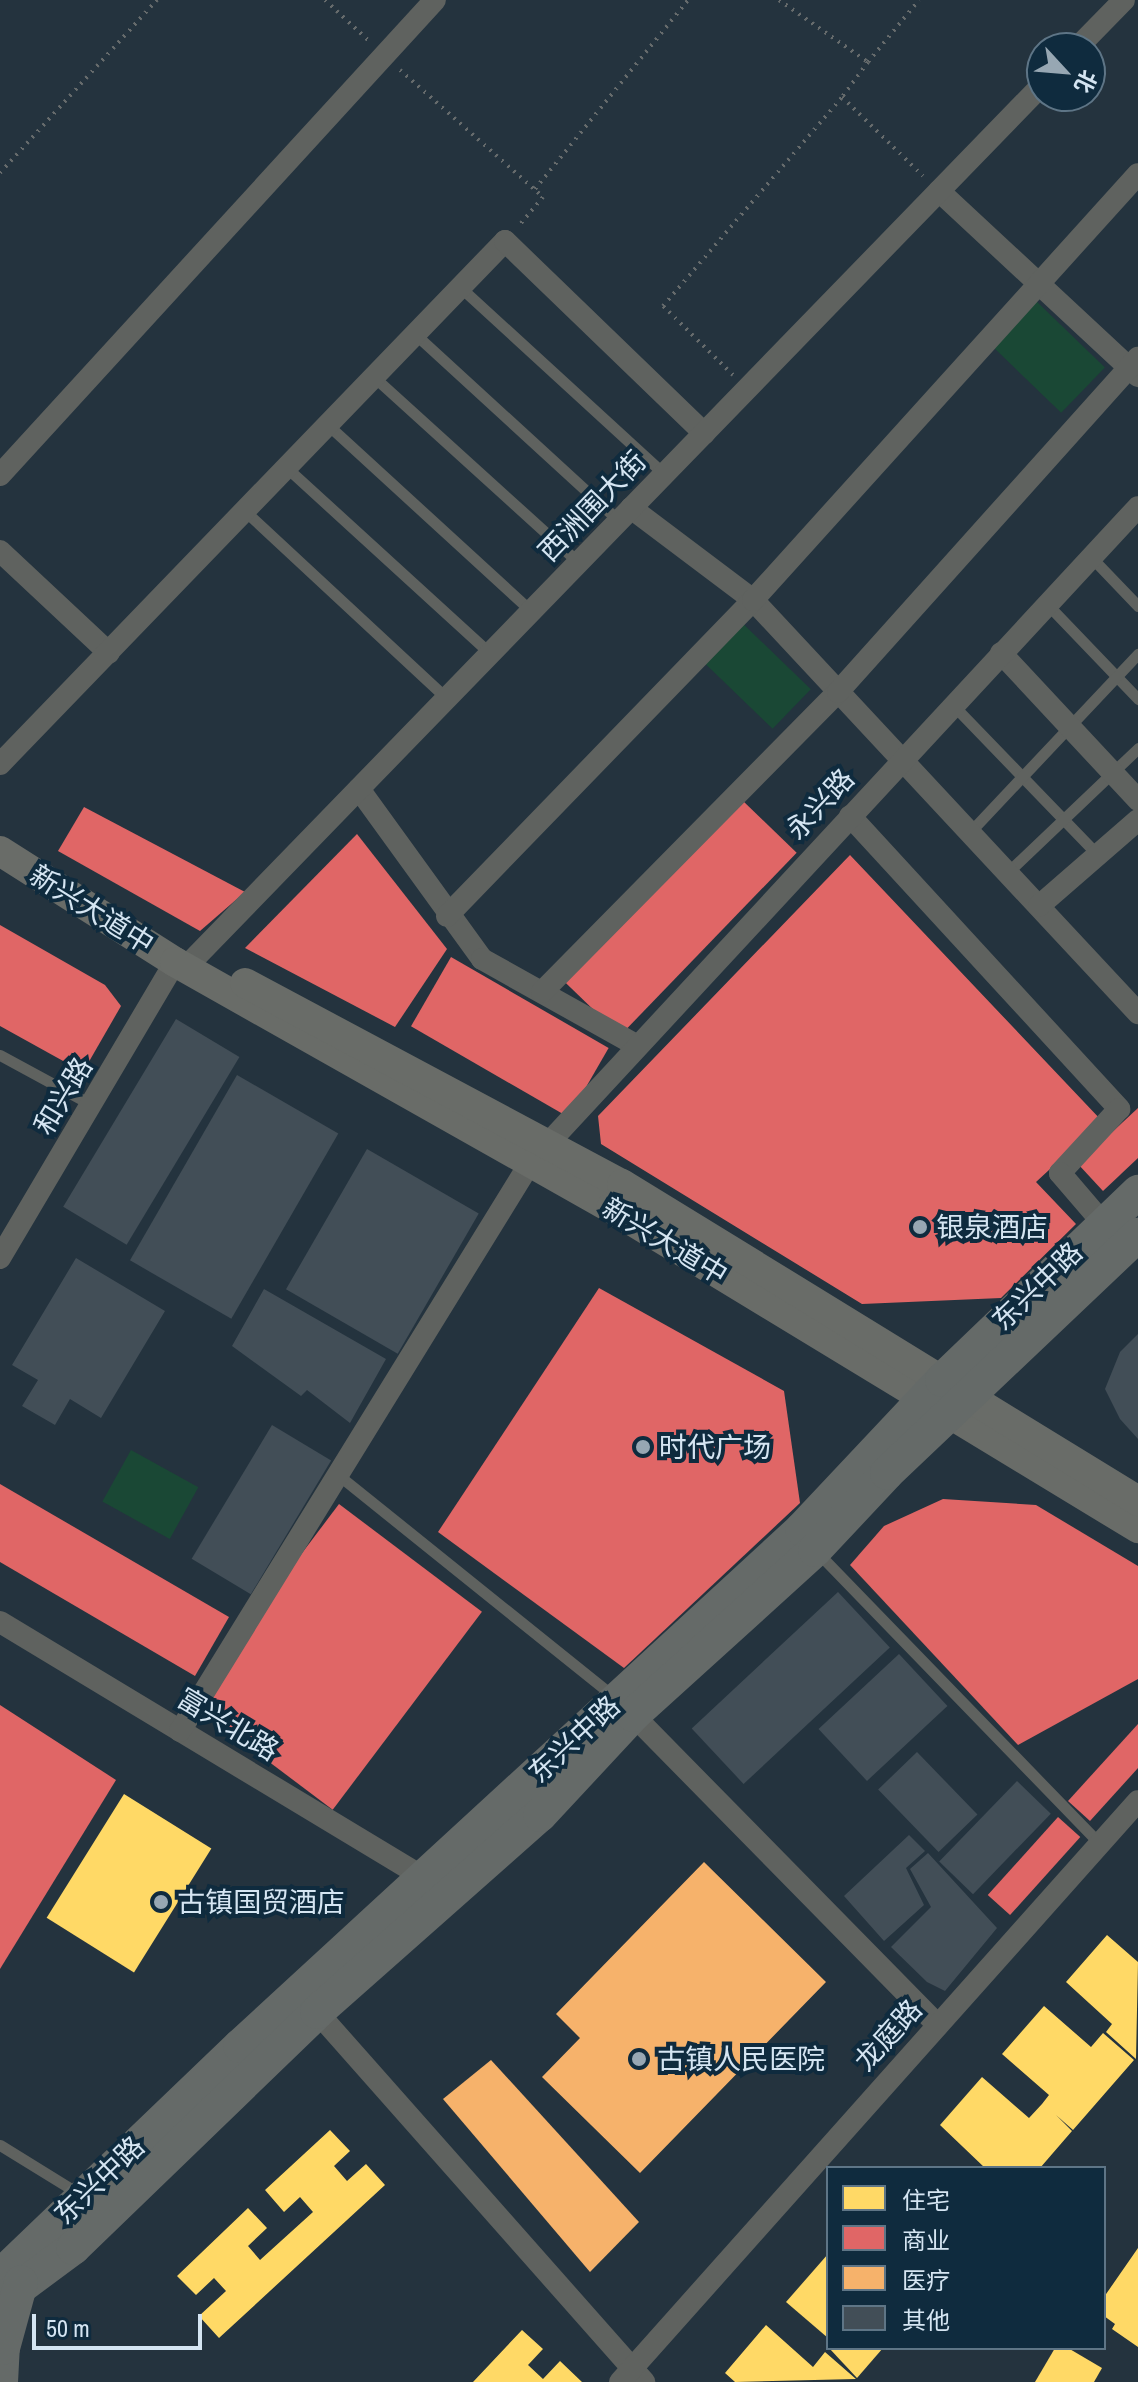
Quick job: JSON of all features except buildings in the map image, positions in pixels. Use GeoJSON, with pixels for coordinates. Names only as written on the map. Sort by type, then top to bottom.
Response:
{"type":"FeatureCollection","features":[{"type":"Feature","properties":{"kind":"main road","name":"新兴大道中"},"geometry":{"type":"LineString","coordinates":[[0,851],[180,965],[260,986],[1121,1500],[1138,1528]]}},
{"type":"Feature","properties":{"kind":"main road","name":"东兴中路"},"geometry":{"type":"LineString","coordinates":[[6,2280],[82,2195],[425,1878],[815,1550],[1102,1222],[1138,1192]]}},
{"type":"Feature","properties":{"kind":"main road","name":"东兴中路"},"geometry":{"type":"LineString","coordinates":[[6,2280],[73,2248],[317,2012],[540,1815],[625,1707],[802,1529],[947,1397],[1138,1235]]}},
{"type":"Feature","properties":{"kind":"main road"},"geometry":{"type":"LineString","coordinates":[[1,2382],[6,2280]]}},
{"type":"Feature","properties":{"kind":"street"},"geometry":{"type":"LineString","coordinates":[[0,475],[386,58],[435,0]]}},
{"type":"Feature","properties":{"kind":"street"},"geometry":{"type":"LineString","coordinates":[[1093,32],[1124,0]]}},
{"type":"Feature","properties":{"kind":"street","name":"西洲围大街"},"geometry":{"type":"LineString","coordinates":[[180,965],[359,789],[1026,101]]}},
{"type":"Feature","properties":{"kind":"street"},"geometry":{"type":"LineString","coordinates":[[447,916],[753,600],[1138,174]]}},
{"type":"Feature","properties":{"kind":"street"},"geometry":{"type":"LineString","coordinates":[[542,992],[838,692],[1135,367],[1039,285],[939,191]]}},
{"type":"Feature","properties":{"kind":"street"},"geometry":{"type":"LineString","coordinates":[[0,764],[505,241],[704,433]]}},
{"type":"Feature","properties":{"kind":"street","name":"永兴路"},"geometry":{"type":"LineString","coordinates":[[180,1731],[336,1474],[539,1153],[1138,507]]}},
{"type":"Feature","properties":{"kind":"street"},"geometry":{"type":"LineString","coordinates":[[625,515],[753,600],[1138,1013]]}},
{"type":"Feature","properties":{"kind":"street"},"geometry":{"type":"LineString","coordinates":[[0,551],[109,653]]}},
{"type":"Feature","properties":{"kind":"street"},"geometry":{"type":"LineString","coordinates":[[1001,653],[1138,800]]}},
{"type":"Feature","properties":{"kind":"street"},"geometry":{"type":"LineString","coordinates":[[359,789],[447,916],[482,959],[636,1045]]}},
{"type":"Feature","properties":{"kind":"street"},"geometry":{"type":"LineString","coordinates":[[850,816],[1119,1109],[1060,1173],[1102,1222]]}},
{"type":"Feature","properties":{"kind":"street"},"geometry":{"type":"LineString","coordinates":[[1039,906],[1138,820]]}},
{"type":"Feature","properties":{"kind":"street","name":"和兴路"},"geometry":{"type":"LineString","coordinates":[[0,1258],[180,965]]}},
{"type":"Feature","properties":{"kind":"street","name":"富兴北路"},"geometry":{"type":"LineString","coordinates":[[0,1622],[425,1878]]}},
{"type":"Feature","properties":{"kind":"street"},"geometry":{"type":"LineString","coordinates":[[625,1707],[938,2025]]}},
{"type":"Feature","properties":{"kind":"street","name":"龙庭路"},"geometry":{"type":"LineString","coordinates":[[632,2377],[938,2025],[1138,1801]]}},
{"type":"Feature","properties":{"kind":"street"},"geometry":{"type":"LineString","coordinates":[[317,2012],[632,2377]]}},
{"type":"Feature","properties":{"kind":"lane"},"geometry":{"type":"LineString","coordinates":[[460,287],[664,474]]}},
{"type":"Feature","properties":{"kind":"lane"},"geometry":{"type":"LineString","coordinates":[[415,334],[625,515]]}},
{"type":"Feature","properties":{"kind":"lane"},"geometry":{"type":"LineString","coordinates":[[374,377],[579,563]]}},
{"type":"Feature","properties":{"kind":"lane"},"geometry":{"type":"LineString","coordinates":[[328,425],[531,611]]}},
{"type":"Feature","properties":{"kind":"lane"},"geometry":{"type":"LineString","coordinates":[[287,468],[491,654]]}},
{"type":"Feature","properties":{"kind":"lane"},"geometry":{"type":"LineString","coordinates":[[245,511],[447,699]]}},
{"type":"Feature","properties":{"kind":"lane"},"geometry":{"type":"LineString","coordinates":[[1091,557],[1138,606]]}},
{"type":"Feature","properties":{"kind":"lane"},"geometry":{"type":"LineString","coordinates":[[1047,604],[1138,699]]}},
{"type":"Feature","properties":{"kind":"lane"},"geometry":{"type":"LineString","coordinates":[[970,832],[1138,654]]}},
{"type":"Feature","properties":{"kind":"lane"},"geometry":{"type":"LineString","coordinates":[[953,705],[1098,855]]}},
{"type":"Feature","properties":{"kind":"lane"},"geometry":{"type":"LineString","coordinates":[[1008,872],[1138,748]]}},
{"type":"Feature","properties":{"kind":"lane"},"geometry":{"type":"LineString","coordinates":[[0,1055],[92,1105]]}},
{"type":"Feature","properties":{"kind":"lane"},"geometry":{"type":"LineString","coordinates":[[336,1474],[625,1707]]}},
{"type":"Feature","properties":{"kind":"lane"},"geometry":{"type":"LineString","coordinates":[[815,1550],[1100,1844]]}},
{"type":"Feature","properties":{"kind":"lane"},"geometry":{"type":"LineString","coordinates":[[0,2145],[82,2195]]}},
{"type":"Feature","properties":{"kind":"path"},"geometry":{"type":"LineString","coordinates":[[0,173],[157,0]]}},
{"type":"Feature","properties":{"kind":"path"},"geometry":{"type":"LineString","coordinates":[[325,0],[543,197],[505,241]]}},
{"type":"Feature","properties":{"kind":"path"},"geometry":{"type":"LineString","coordinates":[[535,189],[688,0]]}},
{"type":"Feature","properties":{"kind":"path"},"geometry":{"type":"LineString","coordinates":[[779,0],[823,36],[868,62]]}},
{"type":"Feature","properties":{"kind":"path"},"geometry":{"type":"LineString","coordinates":[[747,389],[663,306],[842,97],[919,0]]}},
{"type":"Feature","properties":{"kind":"path"},"geometry":{"type":"LineString","coordinates":[[842,97],[939,191]]}},
{"type":"Feature","properties":{"kind":"green space"},"geometry":{"type":"Polygon","coordinates":[[[1033,298],[1105,367],[1061,413],[989,343],[1033,298]]]}},
{"type":"Feature","properties":{"kind":"green space"},"geometry":{"type":"Polygon","coordinates":[[[736,617],[811,689],[773,729],[698,657],[736,617]]]}},
{"type":"Feature","properties":{"kind":"green space"},"geometry":{"type":"Polygon","coordinates":[[[131,1450],[198,1487],[170,1539],[102,1502],[131,1450]]]}},
{"type":"Feature","properties":{"kind":"place","name":"银泉酒店"},"geometry":{"type":"Point","coordinates":[920,1227]}},
{"type":"Feature","properties":{"kind":"place","name":"时代广场"},"geometry":{"type":"Point","coordinates":[643,1447]}},
{"type":"Feature","properties":{"kind":"place","name":"古镇国贸酒店"},"geometry":{"type":"Point","coordinates":[161,1902]}},
{"type":"Feature","properties":{"kind":"place","name":"古镇人民医院"},"geometry":{"type":"Point","coordinates":[639,2059]}}]}
